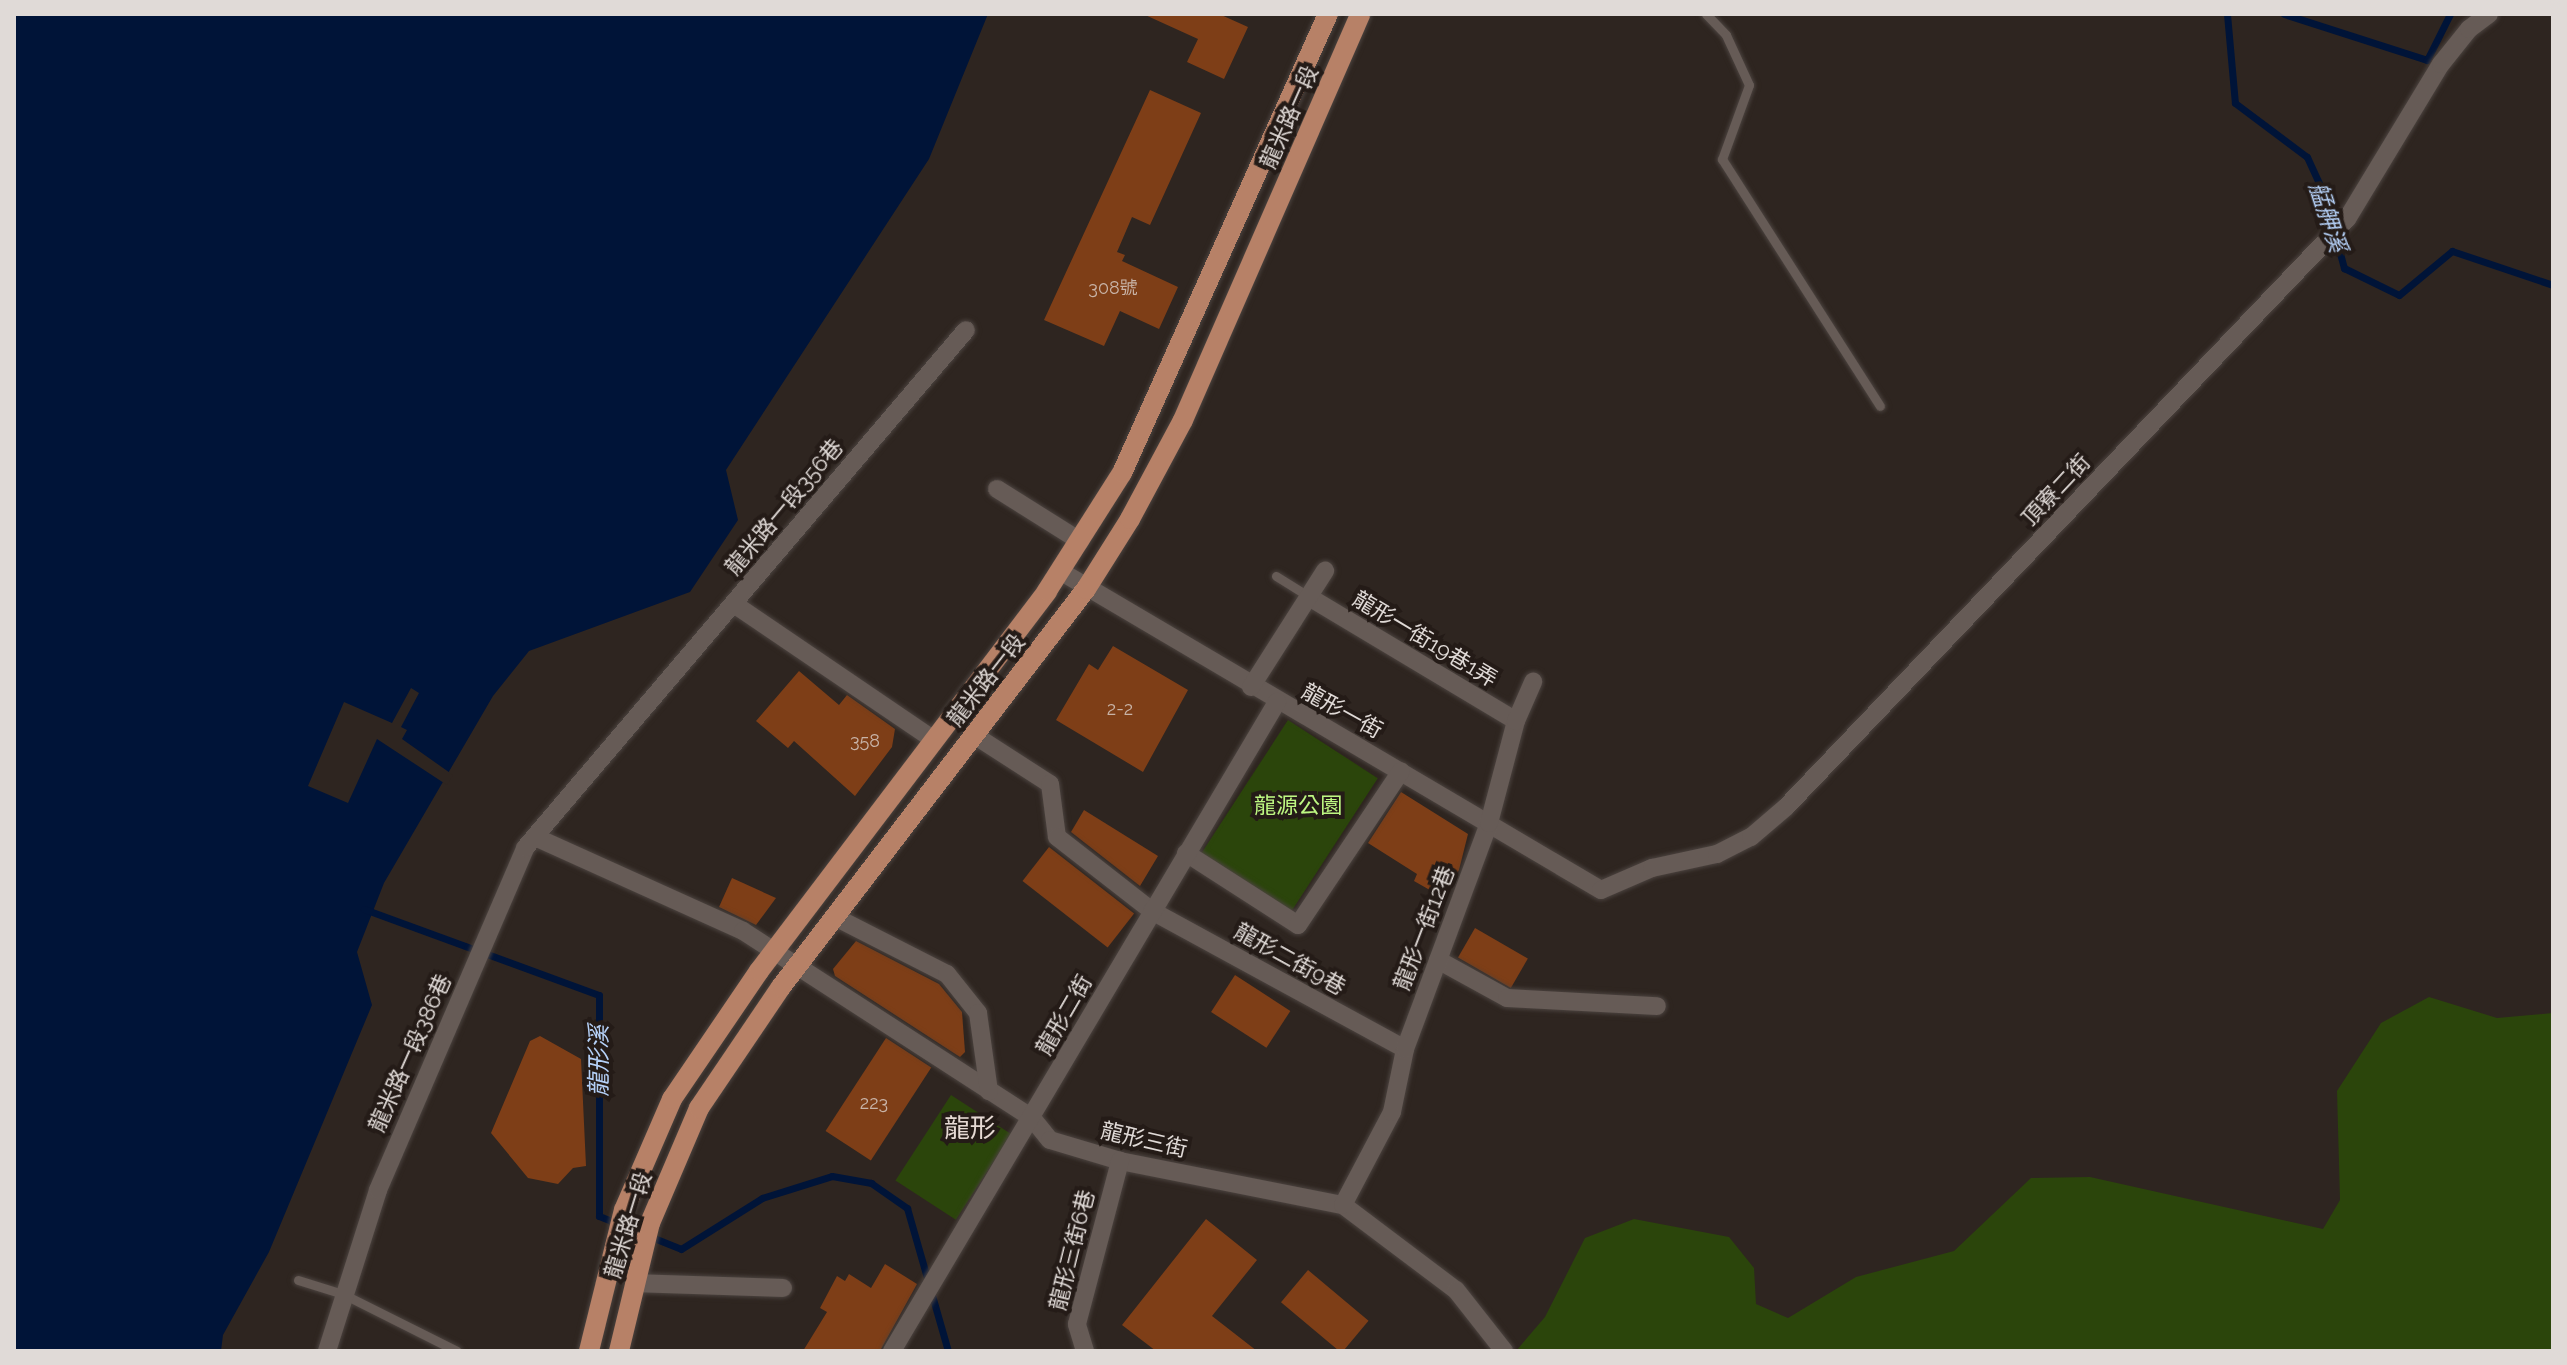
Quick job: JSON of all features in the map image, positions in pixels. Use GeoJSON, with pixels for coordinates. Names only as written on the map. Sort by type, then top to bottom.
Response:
{"type":"FeatureCollection","features":[{"type":"Feature","properties":{"kind":"main road","name":"龍米路一段"},"geometry":{"type":"LineString","coordinates":[[589,1351],[624,1210],[647,1154],[701,1050],[1080,541],[1143,434],[1328,14]]}},
{"type":"Feature","properties":{"kind":"main road","name":"龍米路一段"},"geometry":{"type":"LineString","coordinates":[[619,1351],[638,1262],[650,1223],[672,1164],[725,1064],[1086,589],[1183,420],[1360,14]]}},
{"type":"Feature","properties":{"kind":"main road"},"geometry":{"type":"LineString","coordinates":[[647,1154],[672,1164]]}},
{"type":"Feature","properties":{"kind":"street","name":"頂寮二街"},"geometry":{"type":"LineString","coordinates":[[1601,890],[1652,868],[1717,854],[1751,837],[1786,807],[2347,219],[2465,22],[2489,14]]}},
{"type":"Feature","properties":{"kind":"street","name":"龍米路一段356巷"},"geometry":{"type":"LineString","coordinates":[[934,740],[734,604],[966,330]]}},
{"type":"Feature","properties":{"kind":"street"},"geometry":{"type":"LineString","coordinates":[[997,489],[1080,541]]}},
{"type":"Feature","properties":{"kind":"street","name":"龍形一街"},"geometry":{"type":"LineString","coordinates":[[1060,571],[1251,687],[1401,771],[1601,890]]}},
{"type":"Feature","properties":{"kind":"street"},"geometry":{"type":"LineString","coordinates":[[1251,687],[1325,571]]}},
{"type":"Feature","properties":{"kind":"street","name":"龍形一街19巷1弄"},"geometry":{"type":"LineString","coordinates":[[1309,597],[1516,721]]}},
{"type":"Feature","properties":{"kind":"street","name":"龍米路一段386巷"},"geometry":{"type":"LineString","coordinates":[[327,1351],[378,1190],[486,934],[535,837],[734,604]]}},
{"type":"Feature","properties":{"kind":"street","name":"龍形一街12巷"},"geometry":{"type":"LineString","coordinates":[[1343,1205],[1392,1112],[1405,1049],[1489,823],[1516,721],[1533,682]]}},
{"type":"Feature","properties":{"kind":"street","name":"龍形二街"},"geometry":{"type":"LineString","coordinates":[[892,1351],[1277,702]]}},
{"type":"Feature","properties":{"kind":"street","name":"龍形二街9巷"},"geometry":{"type":"LineString","coordinates":[[974,735],[1050,784],[1057,837],[1152,911],[1405,1049]]}},
{"type":"Feature","properties":{"kind":"street"},"geometry":{"type":"LineString","coordinates":[[1186,853],[1298,925],[1401,771]]}},
{"type":"Feature","properties":{"kind":"street"},"geometry":{"type":"LineString","coordinates":[[535,837],[743,931],[773,952]]}},
{"type":"Feature","properties":{"kind":"street"},"geometry":{"type":"LineString","coordinates":[[835,917],[947,974],[978,1013],[989,1091]]}},
{"type":"Feature","properties":{"kind":"street","name":"龍形三街"},"geometry":{"type":"LineString","coordinates":[[773,952],[1032,1118],[1050,1140],[1120,1161],[1343,1205],[1456,1290],[1504,1351]]}},
{"type":"Feature","properties":{"kind":"street"},"geometry":{"type":"LineString","coordinates":[[1438,960],[1507,998],[1657,1006]]}},
{"type":"Feature","properties":{"kind":"street","name":"龍形三街6巷"},"geometry":{"type":"LineString","coordinates":[[1085,1351],[1077,1324],[1120,1161]]}},
{"type":"Feature","properties":{"kind":"street"},"geometry":{"type":"LineString","coordinates":[[634,1283],[783,1288]]}},
{"type":"Feature","properties":{"kind":"lane"},"geometry":{"type":"LineString","coordinates":[[1706,14],[1726,35],[1749,85],[1722,159],[1880,406]]}},
{"type":"Feature","properties":{"kind":"lane"},"geometry":{"type":"LineString","coordinates":[[1276,576],[1309,597]]}},
{"type":"Feature","properties":{"kind":"lane"},"geometry":{"type":"LineString","coordinates":[[298,1280],[343,1294],[457,1351]]}},
{"type":"Feature","properties":{"kind":"green space","name":"龍源公園"},"geometry":{"type":"Polygon","coordinates":[[[1288,720],[1378,778],[1290,914],[1200,856],[1288,720]]]}},
{"type":"Feature","properties":{"kind":"green space"},"geometry":{"type":"Polygon","coordinates":[[[2429,997],[2497,1018],[2553,1013],[2553,1351],[1516,1351],[1545,1317],[1585,1238],[1634,1219],[1729,1237],[1754,1268],[1756,1304],[1788,1318],[1856,1277],[1954,1251],[2031,1178],[2090,1177],[2323,1229],[2340,1200],[2337,1091],[2381,1023],[2429,997]]]}},
{"type":"Feature","properties":{"kind":"green space"},"geometry":{"type":"Polygon","coordinates":[[[951,1095],[1011,1134],[956,1220],[895,1181],[951,1095]]]}},
{"type":"Feature","properties":{"kind":"water"},"geometry":{"type":"Polygon","coordinates":[[[14,14],[988,14],[929,159],[726,470],[738,520],[690,592],[529,651],[493,696],[384,883],[357,952],[372,1005],[269,1252],[223,1335],[221,1351],[14,1351],[14,14]]]}},
{"type":"Feature","properties":{"kind":"pier"},"geometry":{"type":"Polygon","coordinates":[[[411,688],[419,693],[401,727],[407,730],[402,739],[453,775],[447,785],[377,739],[348,803],[308,786],[344,702],[392,723],[411,688]]]}},
{"type":"Feature","properties":{"kind":"building"},"geometry":{"type":"Polygon","coordinates":[[[1143,14],[1219,14],[1248,27],[1224,79],[1187,62],[1198,39],[1143,14]]]}},
{"type":"Feature","properties":{"kind":"building"},"geometry":{"type":"Polygon","coordinates":[[[1150,90],[1201,113],[1150,225],[1132,217],[1117,252],[1125,255],[1122,261],[1178,287],[1159,329],[1120,311],[1104,346],[1044,320],[1150,90]]]}},
{"type":"Feature","properties":{"kind":"building"},"geometry":{"type":"Polygon","coordinates":[[[1113,646],[1188,690],[1143,772],[1056,720],[1089,664],[1098,670],[1113,646]]]}},
{"type":"Feature","properties":{"kind":"building"},"geometry":{"type":"Polygon","coordinates":[[[799,671],[839,705],[847,695],[895,729],[892,747],[855,796],[794,741],[788,748],[756,721],[799,671]]]}},
{"type":"Feature","properties":{"kind":"building"},"geometry":{"type":"Polygon","coordinates":[[[1401,792],[1468,834],[1459,870],[1442,897],[1414,881],[1417,874],[1368,843],[1401,792]]]}},
{"type":"Feature","properties":{"kind":"building"},"geometry":{"type":"Polygon","coordinates":[[[1084,810],[1158,856],[1140,886],[1071,832],[1084,810]]]}},
{"type":"Feature","properties":{"kind":"building"},"geometry":{"type":"Polygon","coordinates":[[[1049,847],[1134,913],[1108,947],[1023,881],[1049,847]]]}},
{"type":"Feature","properties":{"kind":"building"},"geometry":{"type":"Polygon","coordinates":[[[732,878],[776,898],[756,925],[719,907],[732,878]]]}},
{"type":"Feature","properties":{"kind":"building"},"geometry":{"type":"Polygon","coordinates":[[[1475,928],[1528,958],[1511,988],[1458,957],[1475,928]]]}},
{"type":"Feature","properties":{"kind":"building"},"geometry":{"type":"Polygon","coordinates":[[[856,941],[939,984],[962,1012],[965,1052],[960,1057],[835,976],[833,969],[856,941]]]}},
{"type":"Feature","properties":{"kind":"building"},"geometry":{"type":"Polygon","coordinates":[[[1235,975],[1290,1011],[1266,1048],[1211,1012],[1235,975]]]}},
{"type":"Feature","properties":{"kind":"building"},"geometry":{"type":"Polygon","coordinates":[[[540,1036],[581,1059],[586,1166],[573,1168],[558,1184],[528,1178],[491,1133],[530,1041],[540,1036]]]}},
{"type":"Feature","properties":{"kind":"building"},"geometry":{"type":"Polygon","coordinates":[[[886,1038],[931,1067],[871,1161],[826,1131],[886,1038]]]}},
{"type":"Feature","properties":{"kind":"building"},"geometry":{"type":"Polygon","coordinates":[[[1206,1219],[1257,1260],[1212,1316],[1257,1351],[1156,1351],[1122,1325],[1206,1219]]]}},
{"type":"Feature","properties":{"kind":"building"},"geometry":{"type":"Polygon","coordinates":[[[885,1264],[917,1284],[880,1351],[803,1351],[827,1312],[820,1308],[837,1276],[845,1281],[849,1274],[871,1288],[885,1264]]]}},
{"type":"Feature","properties":{"kind":"building"},"geometry":{"type":"Polygon","coordinates":[[[1308,1270],[1369,1321],[1343,1351],[1339,1351],[1281,1302],[1308,1270]]]}},
{"type":"Feature","properties":{"kind":"waterway","name":"艋舺溪"},"geometry":{"type":"LineString","coordinates":[[2227,14],[2235,103],[2307,157],[2324,194],[2344,268],[2399,295],[2452,251],[2553,285]]}},
{"type":"Feature","properties":{"kind":"waterway"},"geometry":{"type":"LineString","coordinates":[[2284,14],[2427,60],[2450,14]]}},
{"type":"Feature","properties":{"kind":"waterway","name":"龍形溪"},"geometry":{"type":"LineString","coordinates":[[364,909],[599,995],[599,1216],[681,1249],[762,1198],[832,1176],[871,1183],[907,1208],[948,1351]]}},
{"type":"Feature","properties":{"kind":"district","name":"龍形"},"geometry":{"type":"Point","coordinates":[970,1129]}}]}
